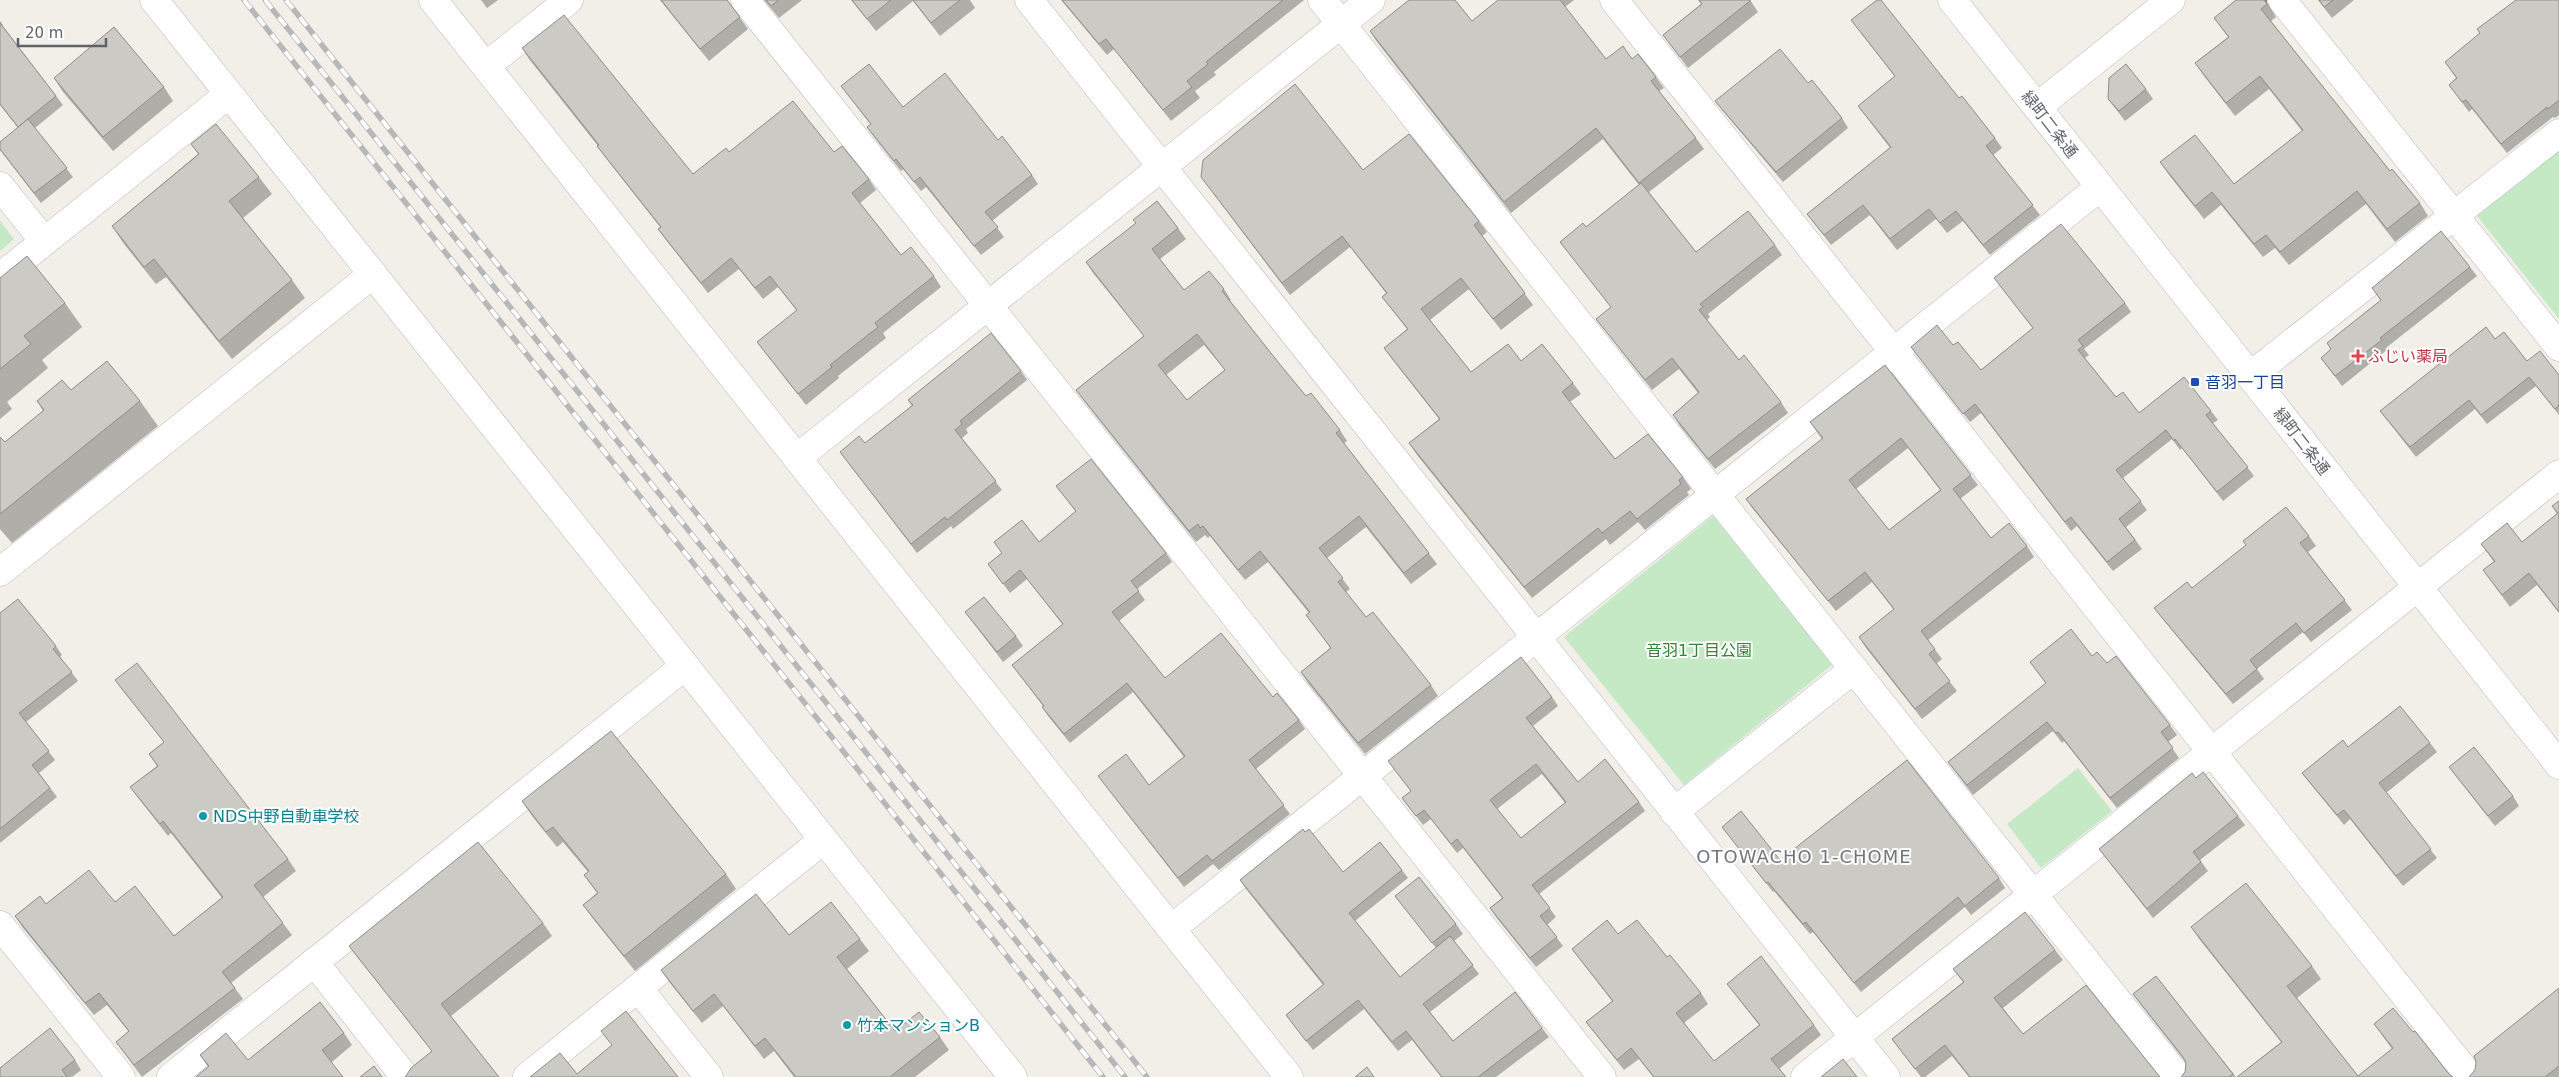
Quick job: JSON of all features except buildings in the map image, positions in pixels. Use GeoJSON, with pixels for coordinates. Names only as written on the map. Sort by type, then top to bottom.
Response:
{"type":"FeatureCollection","features":[{"type":"Feature","properties":{"kind":"street"},"geometry":{"type":"LineString","coordinates":[[154,0],[1012,1077]]}},
{"type":"Feature","properties":{"kind":"street"},"geometry":{"type":"LineString","coordinates":[[433,0],[1289,1077]]}},
{"type":"Feature","properties":{"kind":"street"},"geometry":{"type":"LineString","coordinates":[[486,66],[569,0]]}},
{"type":"Feature","properties":{"kind":"street"},"geometry":{"type":"LineString","coordinates":[[746,0],[1602,1077]]}},
{"type":"Feature","properties":{"kind":"street"},"geometry":{"type":"LineString","coordinates":[[1029,0],[1886,1077]]}},
{"type":"Feature","properties":{"kind":"street"},"geometry":{"type":"LineString","coordinates":[[1322,0],[2178,1077]]}},
{"type":"Feature","properties":{"kind":"street"},"geometry":{"type":"LineString","coordinates":[[797,458],[1371,0]]}},
{"type":"Feature","properties":{"kind":"street"},"geometry":{"type":"LineString","coordinates":[[1614,0],[2470,1077]]}},
{"type":"Feature","properties":{"kind":"street","name":"緑町二条通"},"geometry":{"type":"LineString","coordinates":[[1952,0],[2559,765]]}},
{"type":"Feature","properties":{"kind":"street"},"geometry":{"type":"LineString","coordinates":[[2037,107],[2171,0]]}},
{"type":"Feature","properties":{"kind":"street"},"geometry":{"type":"LineString","coordinates":[[2282,0],[2559,347]]}},
{"type":"Feature","properties":{"kind":"street"},"geometry":{"type":"LineString","coordinates":[[0,277],[229,94]]}},
{"type":"Feature","properties":{"kind":"street"},"geometry":{"type":"LineString","coordinates":[[2250,376],[2559,133]]}},
{"type":"Feature","properties":{"kind":"street"},"geometry":{"type":"LineString","coordinates":[[0,186],[44,241]]}},
{"type":"Feature","properties":{"kind":"street"},"geometry":{"type":"LineString","coordinates":[[1171,929],[2100,187]]}},
{"type":"Feature","properties":{"kind":"street"},"geometry":{"type":"LineString","coordinates":[[1,570],[372,274]]}},
{"type":"Feature","properties":{"kind":"street"},"geometry":{"type":"LineString","coordinates":[[1805,1077],[2559,474]]}},
{"type":"Feature","properties":{"kind":"street"},"geometry":{"type":"LineString","coordinates":[[171,1077],[685,666]]}},
{"type":"Feature","properties":{"kind":"street"},"geometry":{"type":"LineString","coordinates":[[1674,812],[1854,668]]}},
{"type":"Feature","properties":{"kind":"street"},"geometry":{"type":"LineString","coordinates":[[527,1077],[823,840]]}},
{"type":"Feature","properties":{"kind":"street"},"geometry":{"type":"LineString","coordinates":[[0,926],[121,1077]]}},
{"type":"Feature","properties":{"kind":"street"},"geometry":{"type":"LineString","coordinates":[[314,962],[405,1077]]}},
{"type":"Feature","properties":{"kind":"street"},"geometry":{"type":"LineString","coordinates":[[638,988],[708,1077]]}},
{"type":"Feature","properties":{"kind":"green space"},"geometry":{"type":"Polygon","coordinates":[[[2559,144],[2559,319],[2474,212],[2559,144]]]}},
{"type":"Feature","properties":{"kind":"green space"},"geometry":{"type":"Polygon","coordinates":[[[0,221],[14,239],[0,251],[0,221]]]}},
{"type":"Feature","properties":{"kind":"green space","name":"音羽1丁目公園"},"geometry":{"type":"Polygon","coordinates":[[[1713,516],[1833,664],[1684,785],[1564,637],[1713,516]]]}},
{"type":"Feature","properties":{"kind":"green space"},"geometry":{"type":"Polygon","coordinates":[[[2078,768],[2112,811],[2041,868],[2007,824],[2078,768]]]}},
{"type":"Feature","properties":{"kind":"railway"},"geometry":{"type":"LineString","coordinates":[[244,0],[1103,1077]]}},
{"type":"Feature","properties":{"kind":"railway"},"geometry":{"type":"LineString","coordinates":[[265,0],[1125,1077]]}},
{"type":"Feature","properties":{"kind":"railway"},"geometry":{"type":"LineString","coordinates":[[286,0],[1147,1077]]}},
{"type":"Feature","properties":{"kind":"place","name":"ふじい薬局"},"geometry":{"type":"Point","coordinates":[2358,356]}},
{"type":"Feature","properties":{"kind":"place","name":"音羽一丁目"},"geometry":{"type":"Point","coordinates":[2195,382]}},
{"type":"Feature","properties":{"kind":"place","name":"NDS中野自動車学校"},"geometry":{"type":"Point","coordinates":[203,816]}},
{"type":"Feature","properties":{"kind":"place","name":"竹本マンションB"},"geometry":{"type":"Point","coordinates":[847,1025]}},
{"type":"Feature","properties":{"kind":"district","name":"OTOWACHO 1-CHOME"},"geometry":{"type":"Point","coordinates":[1804,857]}}]}
